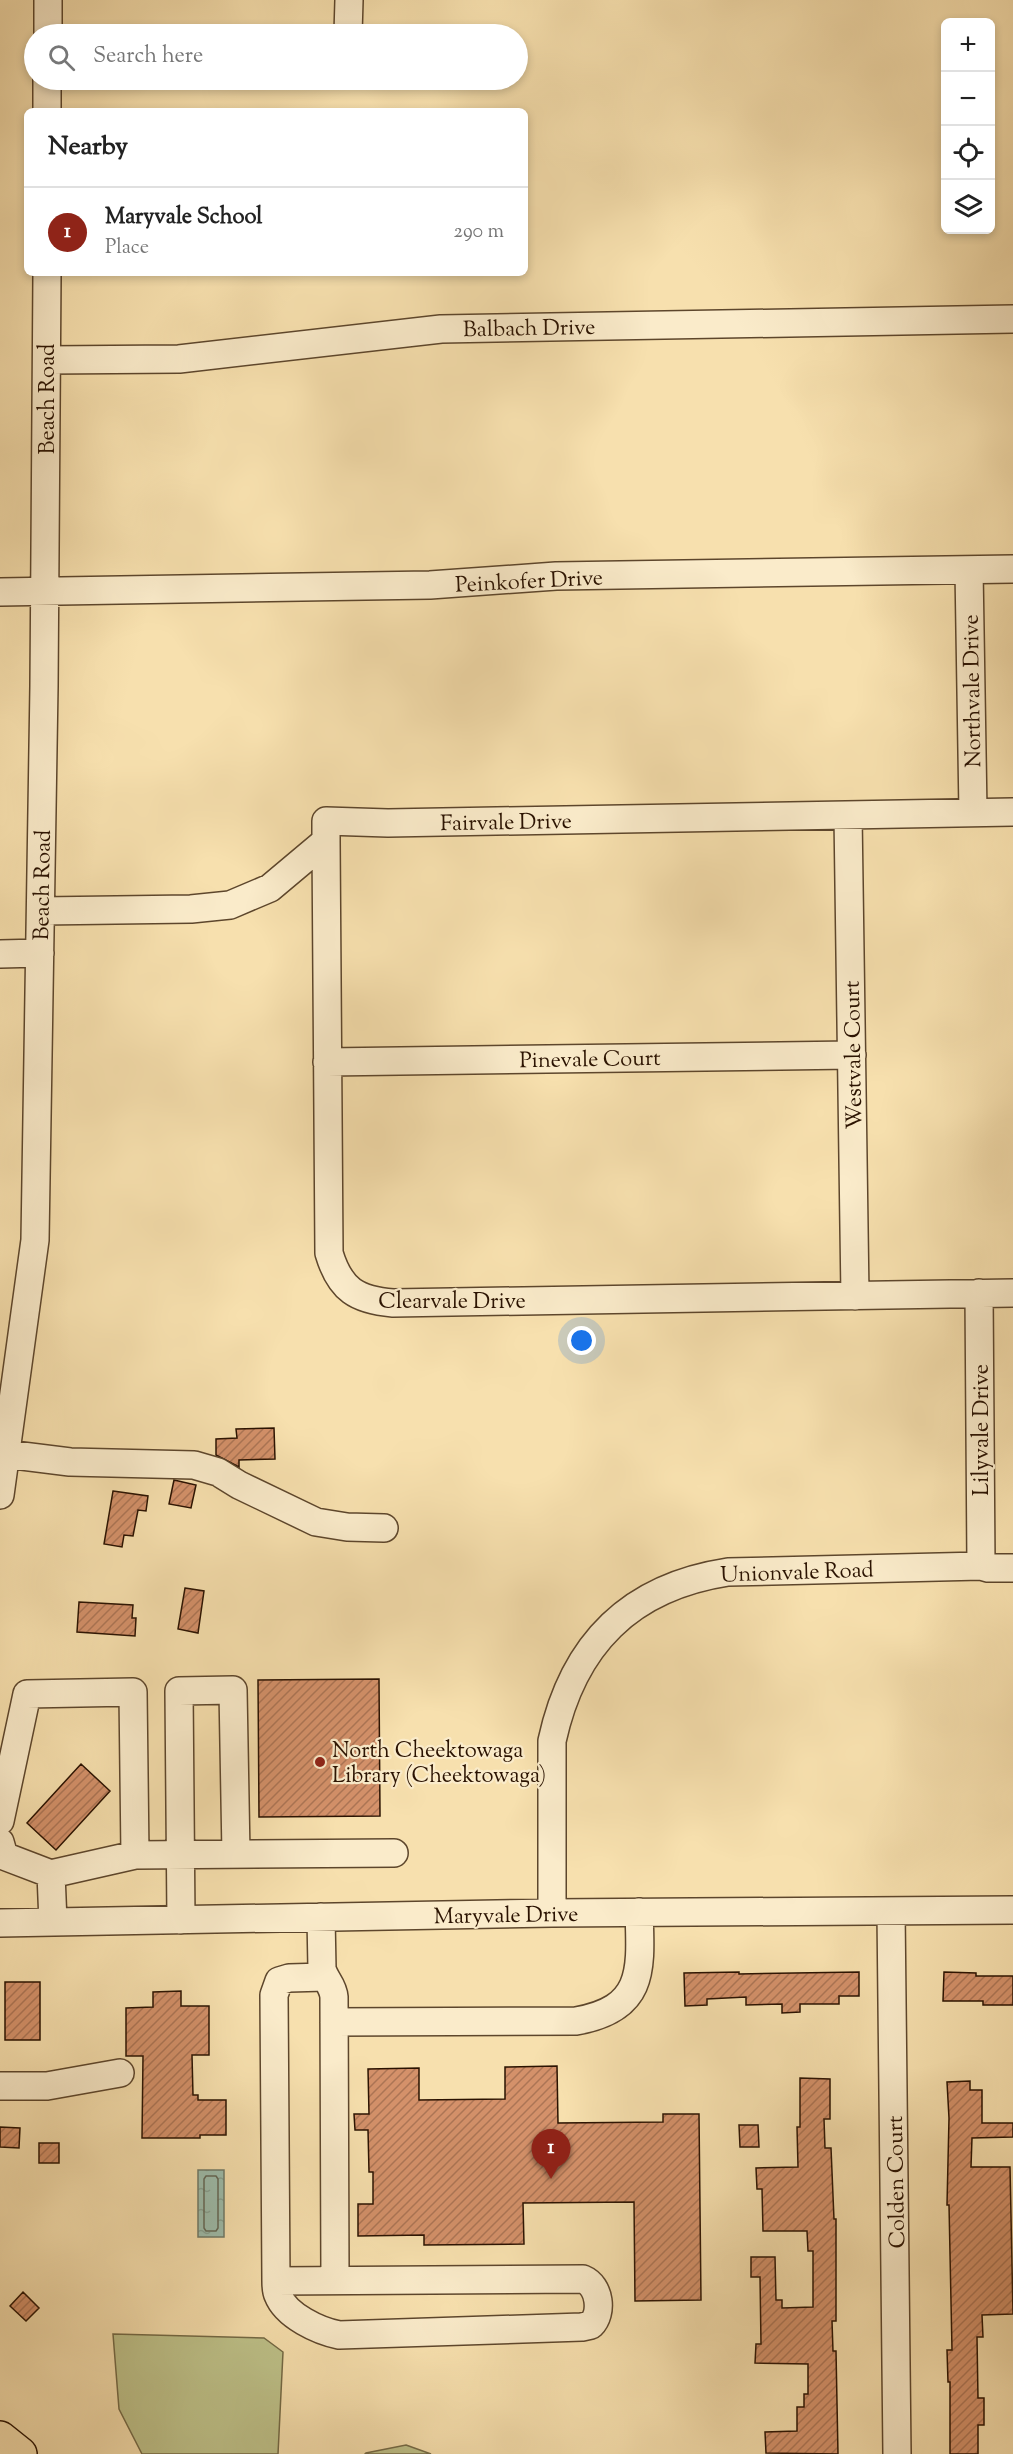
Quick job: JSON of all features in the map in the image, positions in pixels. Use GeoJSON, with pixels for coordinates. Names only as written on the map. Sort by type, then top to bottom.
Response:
{"type":"FeatureCollection","features":[{"type":"Feature","properties":{"kind":"highway"},"geometry":{"type":"LineString","coordinates":[[0,2438],[20,2454]]}},
{"type":"Feature","properties":{"kind":"street"},"geometry":{"type":"LineString","coordinates":[[48,0],[48,24]]}},
{"type":"Feature","properties":{"kind":"street"},"geometry":{"type":"LineString","coordinates":[[348,0],[348,24]]}},
{"type":"Feature","properties":{"kind":"street"},"geometry":{"type":"LineString","coordinates":[[47,90],[47,108]]}},
{"type":"Feature","properties":{"kind":"street","name":"Beach Road"},"geometry":{"type":"LineString","coordinates":[[0,1495],[6,1454],[10,1346],[36,1240],[47,276]]}},
{"type":"Feature","properties":{"kind":"street","name":"Balbach Drive"},"geometry":{"type":"LineString","coordinates":[[47,360],[179,359],[441,329],[1013,320]]}},
{"type":"Feature","properties":{"kind":"street","name":"Peinkofer Drive"},"geometry":{"type":"LineString","coordinates":[[0,592],[430,585],[556,576],[1013,569]]}},
{"type":"Feature","properties":{"kind":"street","name":"Northvale Drive"},"geometry":{"type":"LineString","coordinates":[[969,570],[973,812]]}},
{"type":"Feature","properties":{"kind":"street","name":"Fairvale Drive"},"geometry":{"type":"LineString","coordinates":[[41,911],[190,909],[230,905],[270,888],[326,841],[326,821],[388,823],[1013,812]]}},
{"type":"Feature","properties":{"kind":"street","name":"Westvale Court"},"geometry":{"type":"LineString","coordinates":[[848,815],[855,1296]]}},
{"type":"Feature","properties":{"kind":"street","name":"Clearvale Drive"},"geometry":{"type":"LineString","coordinates":[[326,841],[329,1253],[333,1268],[339,1278],[353,1292],[364,1299],[393,1303],[1013,1293]]}},
{"type":"Feature","properties":{"kind":"street"},"geometry":{"type":"LineString","coordinates":[[0,954],[40,953]]}},
{"type":"Feature","properties":{"kind":"street","name":"Pinevale Court"},"geometry":{"type":"LineString","coordinates":[[327,1062],[852,1054]]}},
{"type":"Feature","properties":{"kind":"street","name":"Lilyvale Drive"},"geometry":{"type":"LineString","coordinates":[[979,1293],[981,1566]]}},
{"type":"Feature","properties":{"kind":"street"},"geometry":{"type":"LineString","coordinates":[[6,1454],[70,1462],[194,1465],[218,1472],[239,1485],[316,1522],[347,1527],[384,1528]]}},
{"type":"Feature","properties":{"kind":"street","name":"Unionvale Road"},"geometry":{"type":"LineString","coordinates":[[552,1913],[552,1741],[554,1729],[581,1663],[607,1629],[621,1616],[651,1596],[674,1586],[708,1575],[728,1572],[981,1566],[1013,1568]]}},
{"type":"Feature","properties":{"kind":"street"},"geometry":{"type":"LineString","coordinates":[[181,1920],[182,1854],[178,1691],[233,1690],[236,1854]]}},
{"type":"Feature","properties":{"kind":"street"},"geometry":{"type":"LineString","coordinates":[[0,1821],[27,1694],[133,1692],[135,1855]]}},
{"type":"Feature","properties":{"kind":"street"},"geometry":{"type":"LineString","coordinates":[[0,1842],[3,1856],[51,1874],[135,1855],[394,1853]]}},
{"type":"Feature","properties":{"kind":"street"},"geometry":{"type":"LineString","coordinates":[[51,1874],[53,1922]]}},
{"type":"Feature","properties":{"kind":"street","name":"Maryvale Drive"},"geometry":{"type":"LineString","coordinates":[[0,1923],[552,1913],[1013,1910]]}},
{"type":"Feature","properties":{"kind":"street","name":"Colden Court"},"geometry":{"type":"LineString","coordinates":[[891,1911],[897,2454]]}},
{"type":"Feature","properties":{"kind":"street"},"geometry":{"type":"LineString","coordinates":[[334,2022],[576,2021],[601,2016],[625,1998],[635,1984],[640,1963],[639,1912]]}},
{"type":"Feature","properties":{"kind":"street"},"geometry":{"type":"LineString","coordinates":[[321,1917],[322,1969],[334,1991],[335,2280]]}},
{"type":"Feature","properties":{"kind":"street"},"geometry":{"type":"LineString","coordinates":[[276,2281],[583,2279],[588,2281],[597,2294],[598,2315],[591,2325],[582,2327],[339,2335],[325,2332],[286,2307],[278,2295],[276,2281],[274,1995],[279,1981],[289,1978],[325,1977]]}},
{"type":"Feature","properties":{"kind":"street"},"geometry":{"type":"LineString","coordinates":[[0,2086],[48,2086],[120,2073]]}},
{"type":"Feature","properties":{"kind":"green space"},"geometry":{"type":"Polygon","coordinates":[[[113,2334],[264,2338],[283,2352],[278,2454],[142,2454],[119,2409],[113,2334]]]}},
{"type":"Feature","properties":{"kind":"green space"},"geometry":{"type":"Polygon","coordinates":[[[406,2445],[431,2454],[365,2454],[366,2453],[406,2445]]]}},
{"type":"Feature","properties":{"kind":"water"},"geometry":{"type":"Polygon","coordinates":[[[198,2170],[224,2170],[224,2237],[198,2237],[198,2170]]]}},
{"type":"Feature","properties":{"kind":"building"},"geometry":{"type":"Polygon","coordinates":[[[274,1428],[275,1459],[239,1460],[239,1467],[216,1455],[216,1439],[237,1438],[236,1429],[274,1428]]]}},
{"type":"Feature","properties":{"kind":"building"},"geometry":{"type":"Polygon","coordinates":[[[174,1480],[196,1485],[191,1508],[169,1504],[174,1480]]]}},
{"type":"Feature","properties":{"kind":"building"},"geometry":{"type":"Polygon","coordinates":[[[113,1491],[148,1496],[146,1511],[138,1510],[133,1536],[124,1535],[122,1547],[104,1544],[113,1491]]]}},
{"type":"Feature","properties":{"kind":"building"},"geometry":{"type":"Polygon","coordinates":[[[185,1588],[204,1591],[198,1633],[178,1629],[185,1588]]]}},
{"type":"Feature","properties":{"kind":"building"},"geometry":{"type":"Polygon","coordinates":[[[79,1602],[133,1605],[132,1618],[136,1618],[135,1636],[77,1632],[79,1602]]]}},
{"type":"Feature","properties":{"kind":"building"},"geometry":{"type":"Polygon","coordinates":[[[379,1679],[380,1816],[259,1817],[258,1680],[379,1679]]]}},
{"type":"Feature","properties":{"kind":"building"},"geometry":{"type":"Polygon","coordinates":[[[81,1764],[110,1791],[56,1850],[27,1823],[81,1764]]]}},
{"type":"Feature","properties":{"kind":"building"},"geometry":{"type":"Polygon","coordinates":[[[739,1972],[739,1974],[859,1972],[859,1996],[839,1996],[839,2004],[800,2004],[800,2012],[782,2013],[782,2004],[746,2005],[746,1997],[707,1999],[707,2005],[685,2006],[684,1973],[739,1972]]]}},
{"type":"Feature","properties":{"kind":"building"},"geometry":{"type":"Polygon","coordinates":[[[944,1972],[976,1973],[976,1976],[1013,1976],[1013,2005],[983,2005],[983,2001],[943,2001],[944,1972]]]}},
{"type":"Feature","properties":{"kind":"building"},"geometry":{"type":"Polygon","coordinates":[[[5,1982],[40,1982],[40,2040],[5,2040],[5,1982]]]}},
{"type":"Feature","properties":{"kind":"building"},"geometry":{"type":"Polygon","coordinates":[[[181,1991],[181,2006],[209,2006],[209,2055],[192,2055],[193,2095],[198,2095],[198,2100],[226,2100],[226,2135],[200,2135],[200,2138],[142,2138],[143,2056],[126,2056],[126,2008],[153,2007],[153,1992],[181,1991]]]}},
{"type":"Feature","properties":{"kind":"building"},"geometry":{"type":"Polygon","coordinates":[[[557,2066],[558,2123],[663,2122],[663,2114],[699,2114],[701,2300],[635,2301],[634,2202],[523,2203],[524,2244],[424,2245],[424,2235],[358,2236],[358,2204],[373,2204],[373,2172],[369,2172],[368,2130],[355,2130],[354,2114],[369,2114],[368,2069],[419,2068],[419,2100],[505,2099],[505,2067],[557,2066]]]}},
{"type":"Feature","properties":{"kind":"building"},"geometry":{"type":"Polygon","coordinates":[[[800,2078],[830,2079],[830,2119],[824,2119],[825,2148],[831,2148],[834,2219],[836,2219],[836,2321],[832,2321],[833,2351],[836,2351],[838,2454],[766,2453],[765,2432],[797,2431],[797,2407],[804,2407],[804,2394],[808,2394],[808,2364],[755,2363],[756,2344],[761,2344],[760,2277],[751,2277],[751,2257],[775,2257],[776,2300],[782,2300],[782,2308],[813,2307],[813,2251],[808,2251],[807,2231],[763,2231],[762,2189],[757,2189],[756,2168],[798,2167],[797,2127],[800,2127],[800,2078]]]}},
{"type":"Feature","properties":{"kind":"building"},"geometry":{"type":"Polygon","coordinates":[[[970,2081],[970,2090],[982,2090],[982,2123],[1013,2123],[1013,2137],[972,2138],[971,2167],[1010,2167],[1013,2314],[982,2315],[983,2337],[977,2337],[978,2398],[984,2398],[984,2425],[978,2425],[978,2454],[950,2454],[950,2382],[948,2382],[947,2350],[952,2350],[949,2205],[947,2205],[949,2118],[947,2082],[970,2081]]]}},
{"type":"Feature","properties":{"kind":"building"},"geometry":{"type":"Polygon","coordinates":[[[739,2125],[758,2125],[759,2147],[740,2147],[739,2125]]]}},
{"type":"Feature","properties":{"kind":"building"},"geometry":{"type":"Polygon","coordinates":[[[0,2127],[20,2128],[19,2148],[0,2147],[0,2127]]]}},
{"type":"Feature","properties":{"kind":"building"},"geometry":{"type":"Polygon","coordinates":[[[39,2143],[59,2143],[59,2163],[39,2163],[39,2143]]]}},
{"type":"Feature","properties":{"kind":"building"},"geometry":{"type":"Polygon","coordinates":[[[23,2292],[39,2308],[26,2321],[10,2306],[23,2292]]]}},
{"type":"Feature","properties":{"kind":"place","name":"North Cheektowaga Library (Cheektowaga)"},"geometry":{"type":"Point","coordinates":[320,1762]}},
{"type":"Feature","properties":{"kind":"place","name":"Maryvale School"},"geometry":{"type":"Point","coordinates":[551,2179]}}]}
